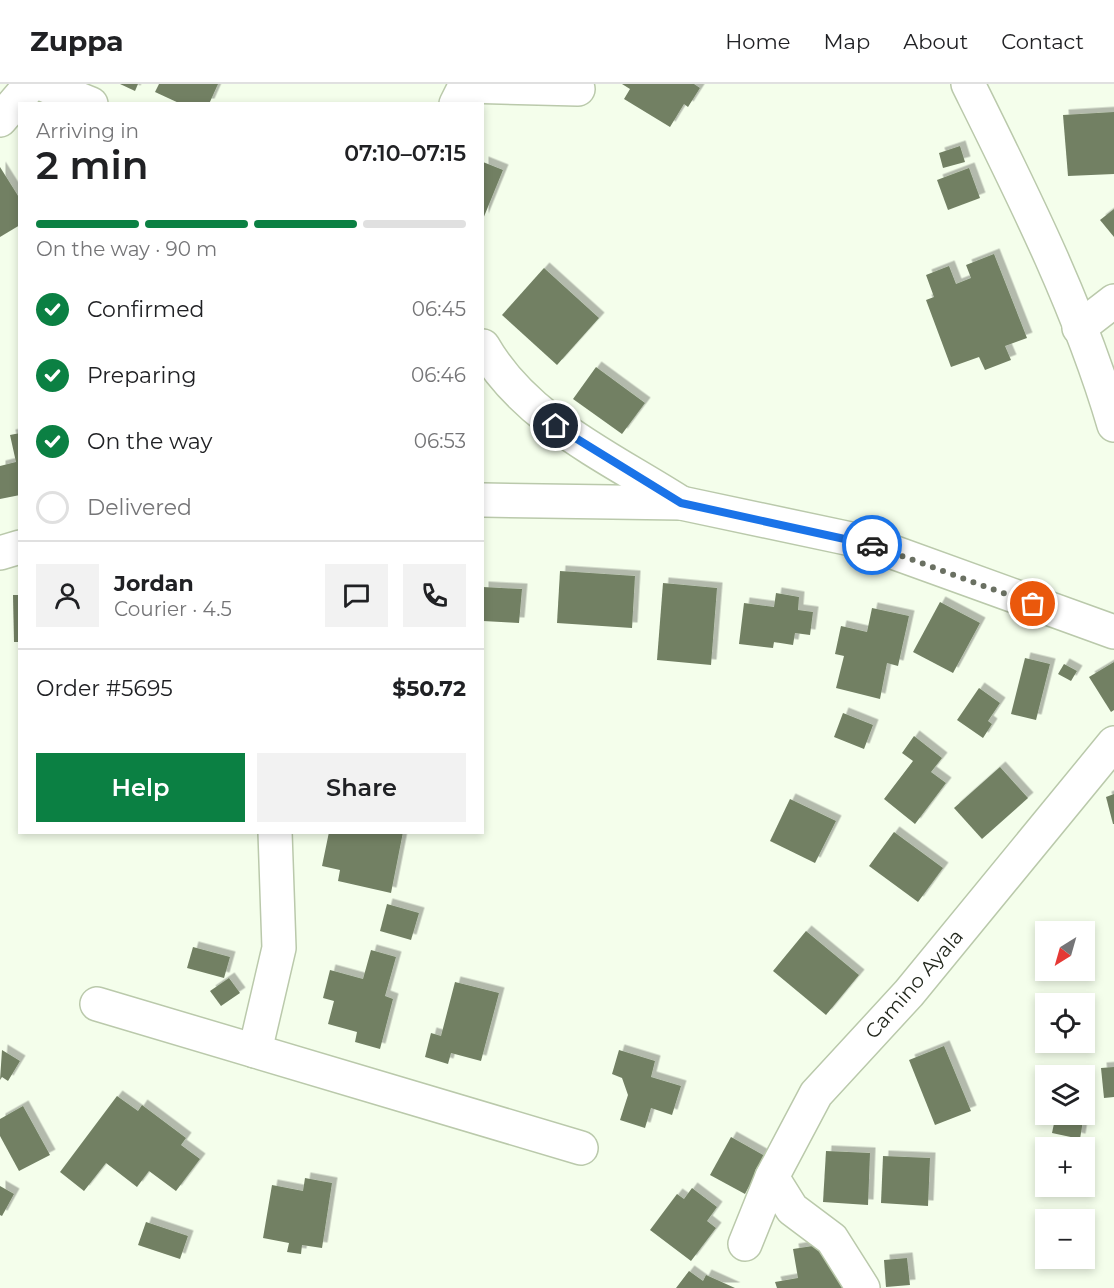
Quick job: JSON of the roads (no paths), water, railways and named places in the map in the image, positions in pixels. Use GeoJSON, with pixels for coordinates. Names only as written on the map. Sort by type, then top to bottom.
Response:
{"type":"FeatureCollection","features":[{"type":"Feature","properties":{"kind":"street"},"geometry":{"type":"LineString","coordinates":[[0,120],[30,84]]}},
{"type":"Feature","properties":{"kind":"street"},"geometry":{"type":"LineString","coordinates":[[42,84],[86,102]]}},
{"type":"Feature","properties":{"kind":"street"},"geometry":{"type":"LineString","coordinates":[[968,84],[1044,237],[1103,387],[1114,425]]}},
{"type":"Feature","properties":{"kind":"street"},"geometry":{"type":"LineString","coordinates":[[457,102],[465,86],[578,89]]}},
{"type":"Feature","properties":{"kind":"street"},"geometry":{"type":"LineString","coordinates":[[1079,328],[1114,301]]}},
{"type":"Feature","properties":{"kind":"street"},"geometry":{"type":"LineString","coordinates":[[484,348],[493,363],[521,394],[556,426],[681,503]]}},
{"type":"Feature","properties":{"kind":"street"},"geometry":{"type":"LineString","coordinates":[[484,500],[681,503],[865,542],[1114,632]]}},
{"type":"Feature","properties":{"kind":"street"},"geometry":{"type":"LineString","coordinates":[[0,554],[18,548]]}},
{"type":"Feature","properties":{"kind":"street","name":"Camino Ayala"},"geometry":{"type":"LineString","coordinates":[[745,1244],[772,1177],[816,1094],[909,993],[1114,743]]}},
{"type":"Feature","properties":{"kind":"street"},"geometry":{"type":"LineString","coordinates":[[255,1050],[279,948],[275,834]]}},
{"type":"Feature","properties":{"kind":"street"},"geometry":{"type":"LineString","coordinates":[[97,1004],[581,1148]]}},
{"type":"Feature","properties":{"kind":"street"},"geometry":{"type":"LineString","coordinates":[[772,1177],[792,1209],[832,1239],[863,1288]]}}]}
